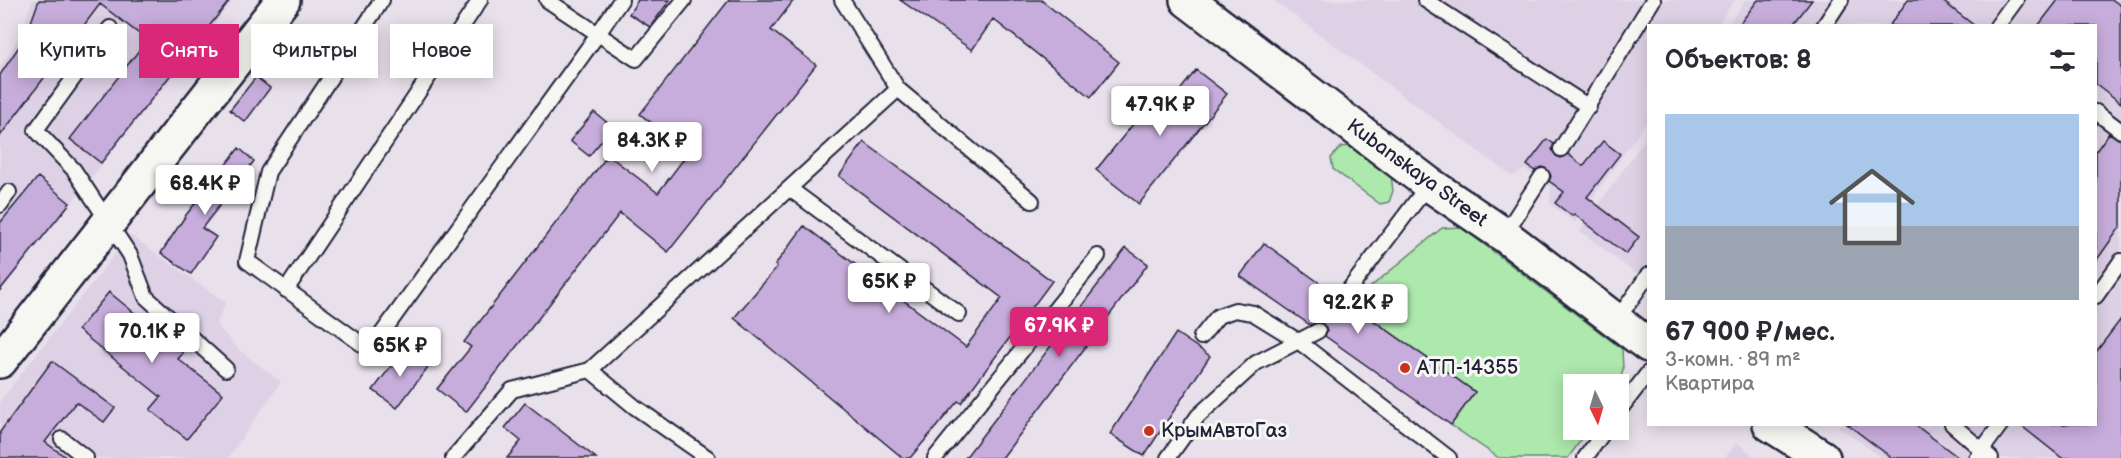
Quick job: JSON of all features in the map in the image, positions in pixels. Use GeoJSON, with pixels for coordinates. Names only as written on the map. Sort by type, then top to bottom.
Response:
{"type":"FeatureCollection","features":[{"type":"Feature","properties":{"kind":"main road"},"geometry":{"type":"LineString","coordinates":[[3,349],[283,0]]}},
{"type":"Feature","properties":{"kind":"main road","name":"Kubanskaya Street"},"geometry":{"type":"LineString","coordinates":[[1187,0],[1429,184],[1504,235],[1647,344]]}},
{"type":"Feature","properties":{"kind":"main road"},"geometry":{"type":"LineString","coordinates":[[1773,426],[1823,458]]}},
{"type":"Feature","properties":{"kind":"lane"},"geometry":{"type":"LineString","coordinates":[[382,0],[268,172],[248,261],[369,350],[621,0]]}},
{"type":"Feature","properties":{"kind":"lane"},"geometry":{"type":"LineString","coordinates":[[286,290],[480,0]]}},
{"type":"Feature","properties":{"kind":"lane"},"geometry":{"type":"LineString","coordinates":[[547,0],[636,59],[684,0]]}},
{"type":"Feature","properties":{"kind":"lane"},"geometry":{"type":"LineString","coordinates":[[842,0],[898,89],[1032,201]]}},
{"type":"Feature","properties":{"kind":"lane"},"geometry":{"type":"LineString","coordinates":[[1425,0],[1588,107]]}},
{"type":"Feature","properties":{"kind":"lane"},"geometry":{"type":"LineString","coordinates":[[1561,149],[1653,0]]}},
{"type":"Feature","properties":{"kind":"lane"},"geometry":{"type":"LineString","coordinates":[[1825,24],[1841,0]]}},
{"type":"Feature","properties":{"kind":"lane"},"geometry":{"type":"LineString","coordinates":[[1998,24],[2016,0]]}},
{"type":"Feature","properties":{"kind":"lane"},"geometry":{"type":"LineString","coordinates":[[74,78],[36,130],[74,170],[130,255],[146,297],[226,369]]}},
{"type":"Feature","properties":{"kind":"lane"},"geometry":{"type":"LineString","coordinates":[[453,458],[512,390],[590,370],[898,89]]}},
{"type":"Feature","properties":{"kind":"lane"},"geometry":{"type":"LineString","coordinates":[[2097,113],[2121,131]]}},
{"type":"Feature","properties":{"kind":"lane"},"geometry":{"type":"LineString","coordinates":[[1504,235],[1542,176]]}},
{"type":"Feature","properties":{"kind":"lane"},"geometry":{"type":"LineString","coordinates":[[1342,298],[1429,184]]}},
{"type":"Feature","properties":{"kind":"lane"},"geometry":{"type":"LineString","coordinates":[[790,189],[959,314]]}},
{"type":"Feature","properties":{"kind":"lane"},"geometry":{"type":"LineString","coordinates":[[0,205],[9,192]]}},
{"type":"Feature","properties":{"kind":"lane"},"geometry":{"type":"LineString","coordinates":[[935,458],[1098,256]]}},
{"type":"Feature","properties":{"kind":"lane"},"geometry":{"type":"LineString","coordinates":[[2097,295],[2121,261]]}},
{"type":"Feature","properties":{"kind":"lane"},"geometry":{"type":"LineString","coordinates":[[1617,320],[1647,276]]}},
{"type":"Feature","properties":{"kind":"lane"},"geometry":{"type":"LineString","coordinates":[[1201,337],[1218,316],[1235,310],[1253,313],[1298,341],[1449,458]]}},
{"type":"Feature","properties":{"kind":"lane"},"geometry":{"type":"LineString","coordinates":[[1168,458],[1198,416],[1256,363],[1318,331]]}},
{"type":"Feature","properties":{"kind":"lane"},"geometry":{"type":"LineString","coordinates":[[590,370],[635,407],[708,458]]}},
{"type":"Feature","properties":{"kind":"lane"},"geometry":{"type":"LineString","coordinates":[[1629,398],[1647,374]]}},
{"type":"Feature","properties":{"kind":"lane"},"geometry":{"type":"LineString","coordinates":[[1954,426],[1983,456],[2000,426]]}},
{"type":"Feature","properties":{"kind":"lane"},"geometry":{"type":"LineString","coordinates":[[62,439],[86,458]]}},
{"type":"Feature","properties":{"kind":"lane"},"geometry":{"type":"LineString","coordinates":[[1585,458],[1598,440]]}},
{"type":"Feature","properties":{"kind":"shaded area"},"geometry":{"type":"Polygon","coordinates":[[[32,0],[233,0],[214,24],[139,24],[139,78],[171,78],[0,292],[0,67],[18,39],[18,78],[127,78],[127,24],[24,24],[32,0]]]}},
{"type":"Feature","properties":{"kind":"shaded area"},"geometry":{"type":"Polygon","coordinates":[[[1273,0],[1735,0],[1718,24],[1647,24],[1647,121],[1575,222],[1550,204],[1551,187],[1525,169],[1512,176],[1273,0]]]}},
{"type":"Feature","properties":{"kind":"shaded area"},"geometry":{"type":"Polygon","coordinates":[[[1745,0],[2121,0],[2121,458],[1882,458],[1838,426],[2097,426],[2097,24],[1728,24],[1745,0]]]}},
{"type":"Feature","properties":{"kind":"shaded area"},"geometry":{"type":"Polygon","coordinates":[[[1647,136],[1647,282],[1580,231],[1647,136]]]}},
{"type":"Feature","properties":{"kind":"shaded area"},"geometry":{"type":"Polygon","coordinates":[[[130,235],[226,303],[216,324],[239,350],[281,382],[228,458],[0,458],[0,401],[130,235]]]}},
{"type":"Feature","properties":{"kind":"shaded area"},"geometry":{"type":"Polygon","coordinates":[[[1737,442],[1756,458],[1725,458],[1737,442]]]}},
{"type":"Feature","properties":{"kind":"green space"},"geometry":{"type":"Polygon","coordinates":[[[1352,146],[1391,175],[1393,191],[1389,202],[1380,204],[1333,169],[1331,158],[1341,147],[1352,146]]]}},
{"type":"Feature","properties":{"kind":"green space"},"geometry":{"type":"Polygon","coordinates":[[[1461,227],[1622,349],[1622,374],[1563,374],[1563,440],[1581,440],[1568,458],[1499,458],[1451,425],[1475,392],[1350,304],[1442,228],[1461,227]]]}},
{"type":"Feature","properties":{"kind":"building"},"geometry":{"type":"Polygon","coordinates":[[[39,0],[230,0],[211,24],[139,24],[139,34],[100,4],[85,24],[30,24],[39,0]]]}},
{"type":"Feature","properties":{"kind":"building"},"geometry":{"type":"Polygon","coordinates":[[[638,0],[670,0],[650,27],[629,14],[638,0]]]}},
{"type":"Feature","properties":{"kind":"building"},"geometry":{"type":"Polygon","coordinates":[[[729,0],[794,0],[771,30],[816,65],[668,252],[620,213],[466,412],[437,389],[471,347],[464,342],[608,155],[658,193],[689,152],[640,114],[729,0]]]}},
{"type":"Feature","properties":{"kind":"building"},"geometry":{"type":"Polygon","coordinates":[[[900,0],[1041,0],[1119,62],[1091,97],[993,19],[972,50],[900,0]]]}},
{"type":"Feature","properties":{"kind":"building"},"geometry":{"type":"Polygon","coordinates":[[[1758,0],[1812,0],[1794,24],[1740,24],[1758,0]]]}},
{"type":"Feature","properties":{"kind":"building"},"geometry":{"type":"Polygon","coordinates":[[[1908,0],[1941,0],[1972,24],[1890,24],[1908,0]]]}},
{"type":"Feature","properties":{"kind":"building"},"geometry":{"type":"Polygon","coordinates":[[[2058,0],[2113,0],[2121,6],[2121,103],[2097,85],[2097,24],[2040,24],[2058,0]]]}},
{"type":"Feature","properties":{"kind":"building"},"geometry":{"type":"Polygon","coordinates":[[[18,48],[18,78],[44,78],[0,136],[0,75],[18,48]]]}},
{"type":"Feature","properties":{"kind":"building"},"geometry":{"type":"Polygon","coordinates":[[[139,50],[139,78],[168,78],[101,163],[70,139],[117,78],[127,78],[127,66],[139,50]]]}},
{"type":"Feature","properties":{"kind":"building"},"geometry":{"type":"Polygon","coordinates":[[[1196,70],[1227,94],[1139,204],[1096,170],[1155,97],[1167,107],[1196,70]]]}},
{"type":"Feature","properties":{"kind":"building"},"geometry":{"type":"Polygon","coordinates":[[[255,78],[270,88],[245,122],[230,110],[255,78]]]}},
{"type":"Feature","properties":{"kind":"building"},"geometry":{"type":"Polygon","coordinates":[[[594,112],[613,127],[589,156],[570,141],[594,112]]]}},
{"type":"Feature","properties":{"kind":"building"},"geometry":{"type":"Polygon","coordinates":[[[2109,133],[2121,140],[2121,226],[2097,260],[2097,150],[2109,133]]]}},
{"type":"Feature","properties":{"kind":"building"},"geometry":{"type":"Polygon","coordinates":[[[1547,139],[1554,144],[1552,149],[1556,156],[1561,158],[1568,154],[1583,166],[1603,141],[1620,154],[1587,197],[1639,237],[1626,254],[1574,214],[1572,216],[1555,203],[1564,192],[1549,181],[1551,176],[1547,169],[1542,167],[1535,171],[1527,165],[1547,139]]]}},
{"type":"Feature","properties":{"kind":"building"},"geometry":{"type":"Polygon","coordinates":[[[864,142],[1052,281],[961,403],[958,401],[910,458],[903,458],[734,318],[777,267],[775,265],[804,226],[966,347],[1002,298],[839,176],[864,142]]]}},
{"type":"Feature","properties":{"kind":"building"},"geometry":{"type":"Polygon","coordinates":[[[239,148],[254,161],[202,228],[216,237],[191,274],[161,253],[186,215],[239,148]]]}},
{"type":"Feature","properties":{"kind":"building"},"geometry":{"type":"Polygon","coordinates":[[[38,177],[70,203],[0,290],[0,223],[38,177]]]}},
{"type":"Feature","properties":{"kind":"building"},"geometry":{"type":"Polygon","coordinates":[[[1264,243],[1335,294],[1334,302],[1337,306],[1345,307],[1350,304],[1475,392],[1451,425],[1325,336],[1327,331],[1323,324],[1318,322],[1310,325],[1240,276],[1264,243]]]}},
{"type":"Feature","properties":{"kind":"building"},"geometry":{"type":"Polygon","coordinates":[[[1126,248],[1148,264],[1002,458],[965,458],[1126,248]]]}},
{"type":"Feature","properties":{"kind":"building"},"geometry":{"type":"Polygon","coordinates":[[[109,292],[183,353],[178,359],[223,394],[187,439],[150,410],[161,397],[78,330],[109,292]]]}},
{"type":"Feature","properties":{"kind":"building"},"geometry":{"type":"Polygon","coordinates":[[[2121,319],[2121,458],[2062,458],[2022,426],[2097,426],[2097,351],[2121,319]]]}},
{"type":"Feature","properties":{"kind":"building"},"geometry":{"type":"Polygon","coordinates":[[[1176,333],[1210,356],[1144,456],[1110,434],[1176,333]]]}},
{"type":"Feature","properties":{"kind":"building"},"geometry":{"type":"Polygon","coordinates":[[[404,349],[428,367],[397,408],[373,390],[404,349]]]}},
{"type":"Feature","properties":{"kind":"building"},"geometry":{"type":"Polygon","coordinates":[[[52,361],[115,408],[104,422],[76,402],[45,442],[67,458],[0,458],[0,432],[52,361]]]}},
{"type":"Feature","properties":{"kind":"building"},"geometry":{"type":"Polygon","coordinates":[[[525,403],[596,458],[507,458],[521,441],[505,428],[525,403]]]}},
{"type":"Feature","properties":{"kind":"building"},"geometry":{"type":"Polygon","coordinates":[[[1850,426],[1917,426],[1959,458],[1892,458],[1850,426]]]}},
{"type":"Feature","properties":{"kind":"place","name":"АТП-14355"},"geometry":{"type":"Point","coordinates":[1405,368]}},
{"type":"Feature","properties":{"kind":"place","name":"КрымАвтоГаз"},"geometry":{"type":"Point","coordinates":[1149,431]}}]}
